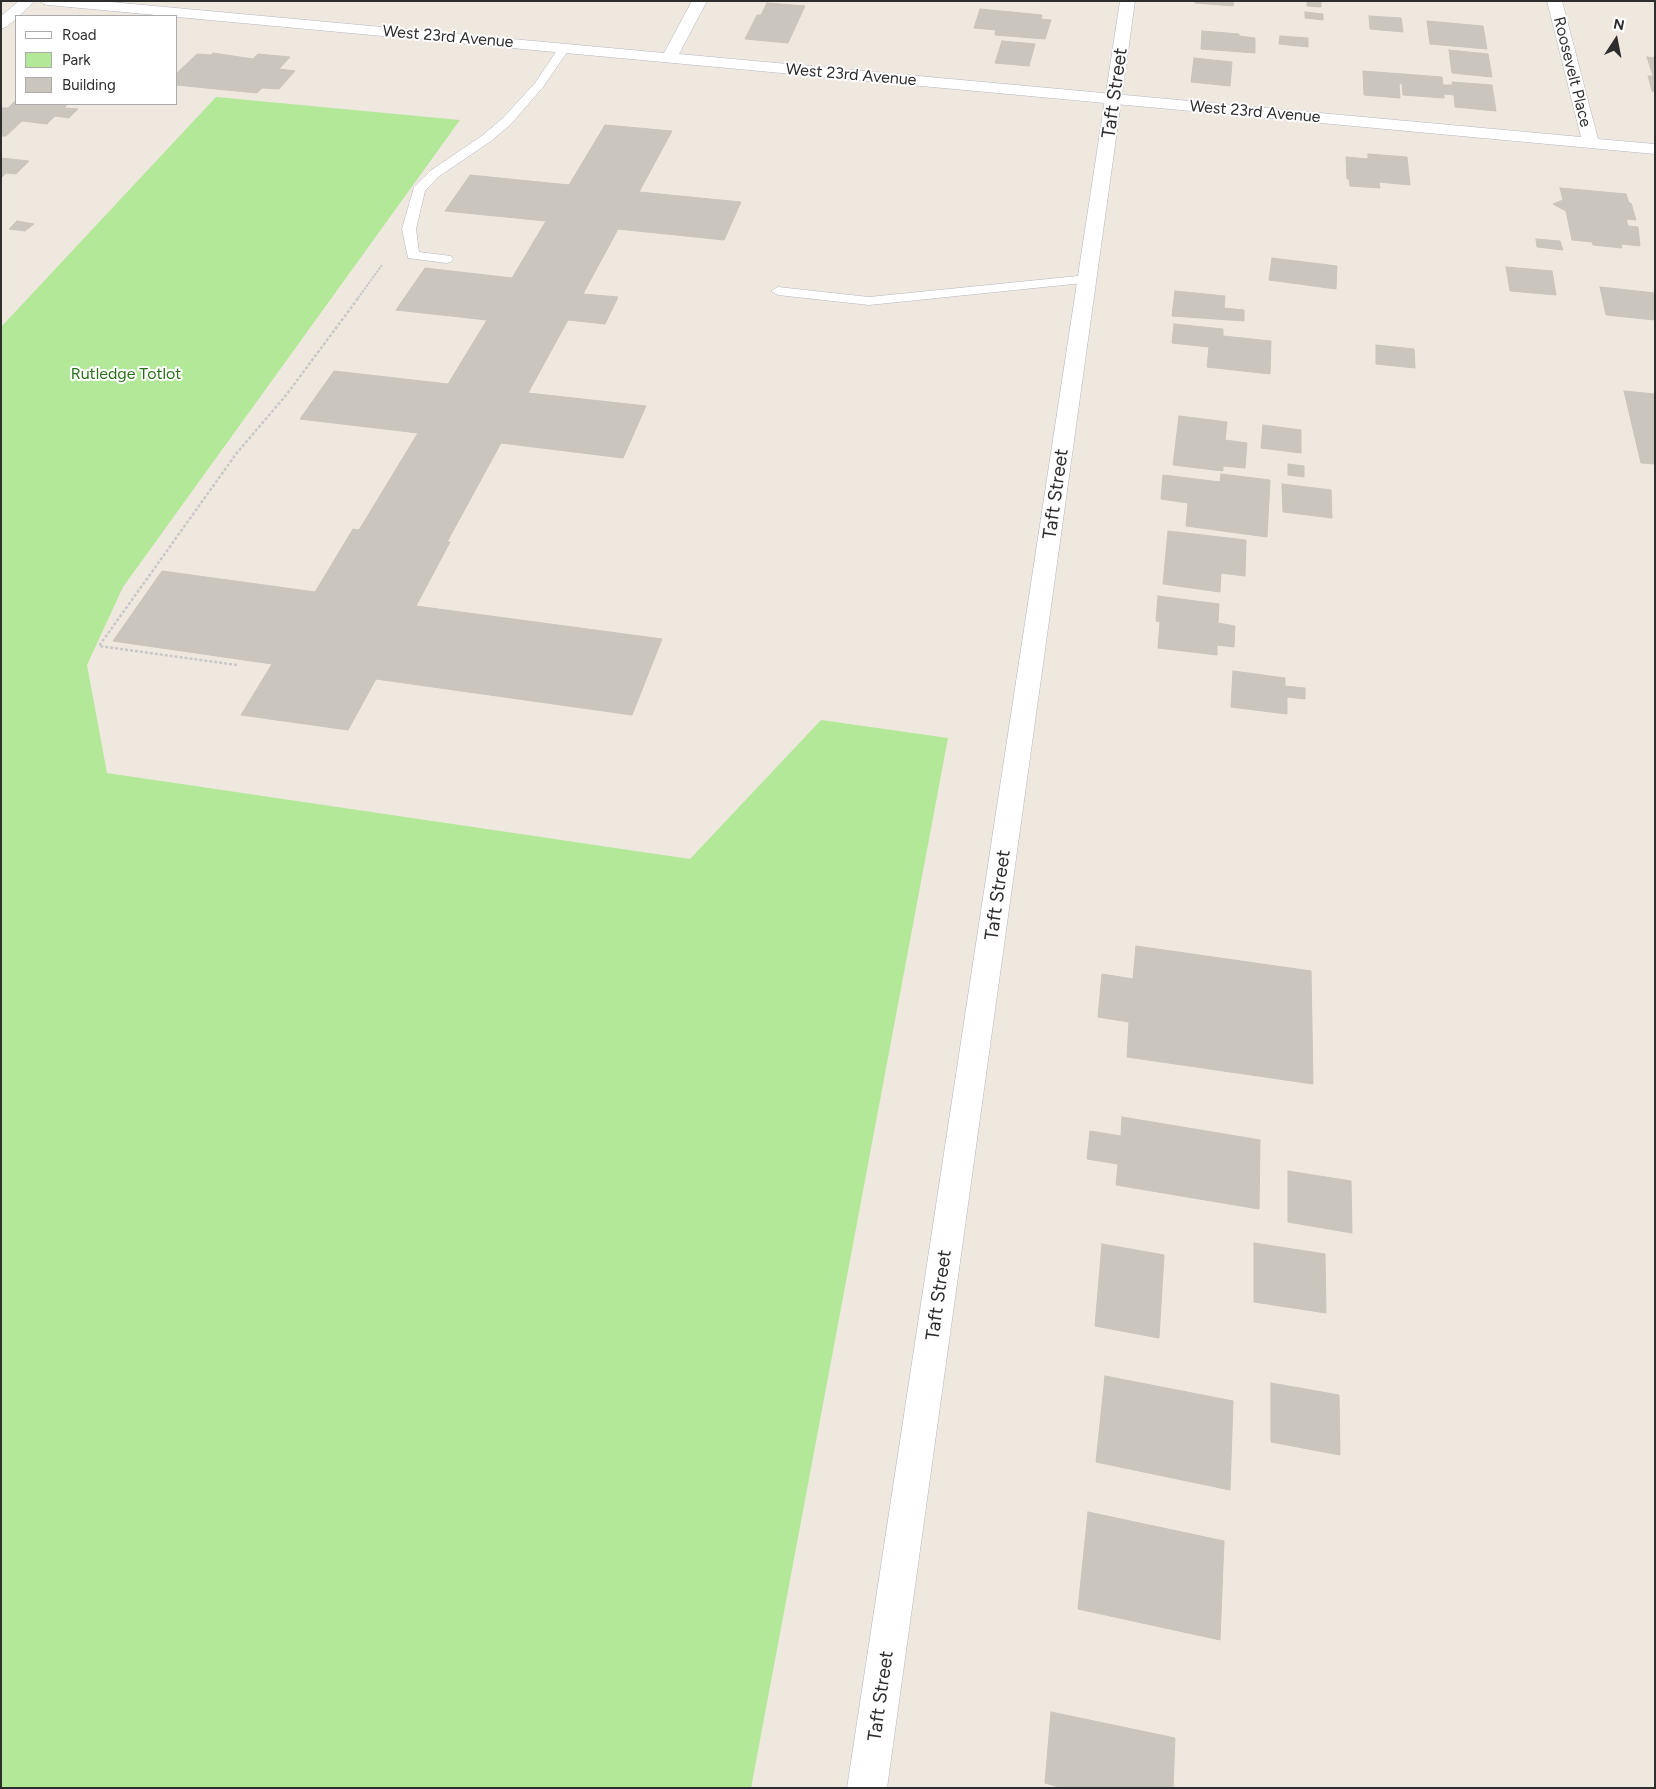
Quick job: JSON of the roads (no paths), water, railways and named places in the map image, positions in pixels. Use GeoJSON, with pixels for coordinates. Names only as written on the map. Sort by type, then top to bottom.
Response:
{"type":"FeatureCollection","features":[{"type":"Feature","properties":{"kind":"street"},"geometry":{"type":"LineString","coordinates":[[1,24],[28,1]]}},
{"type":"Feature","properties":{"kind":"street","name":"West 23rd Avenue"},"geometry":{"type":"LineString","coordinates":[[48,1],[1655,149]]}},
{"type":"Feature","properties":{"kind":"street"},"geometry":{"type":"LineString","coordinates":[[669,58],[700,1]]}},
{"type":"Feature","properties":{"kind":"street","name":"Taft Street"},"geometry":{"type":"LineString","coordinates":[[867,1788],[1128,1]]}},
{"type":"Feature","properties":{"kind":"street","name":"Roosevelt Place"},"geometry":{"type":"LineString","coordinates":[[1554,1],[1590,143]]}},
{"type":"Feature","properties":{"kind":"street"},"geometry":{"type":"LineString","coordinates":[[254,20],[268,5]]}},
{"type":"Feature","properties":{"kind":"lane"},"geometry":{"type":"LineString","coordinates":[[446,259],[413,255],[409,229],[419,190],[425,182],[487,138],[507,121],[539,86],[564,48]]}},
{"type":"Feature","properties":{"kind":"lane"},"geometry":{"type":"LineString","coordinates":[[778,291],[869,301],[1088,279]]}},
{"type":"Feature","properties":{"kind":"park label","name":"Rutledge Totlot"},"geometry":{"type":"Point","coordinates":[126,374]}}]}
